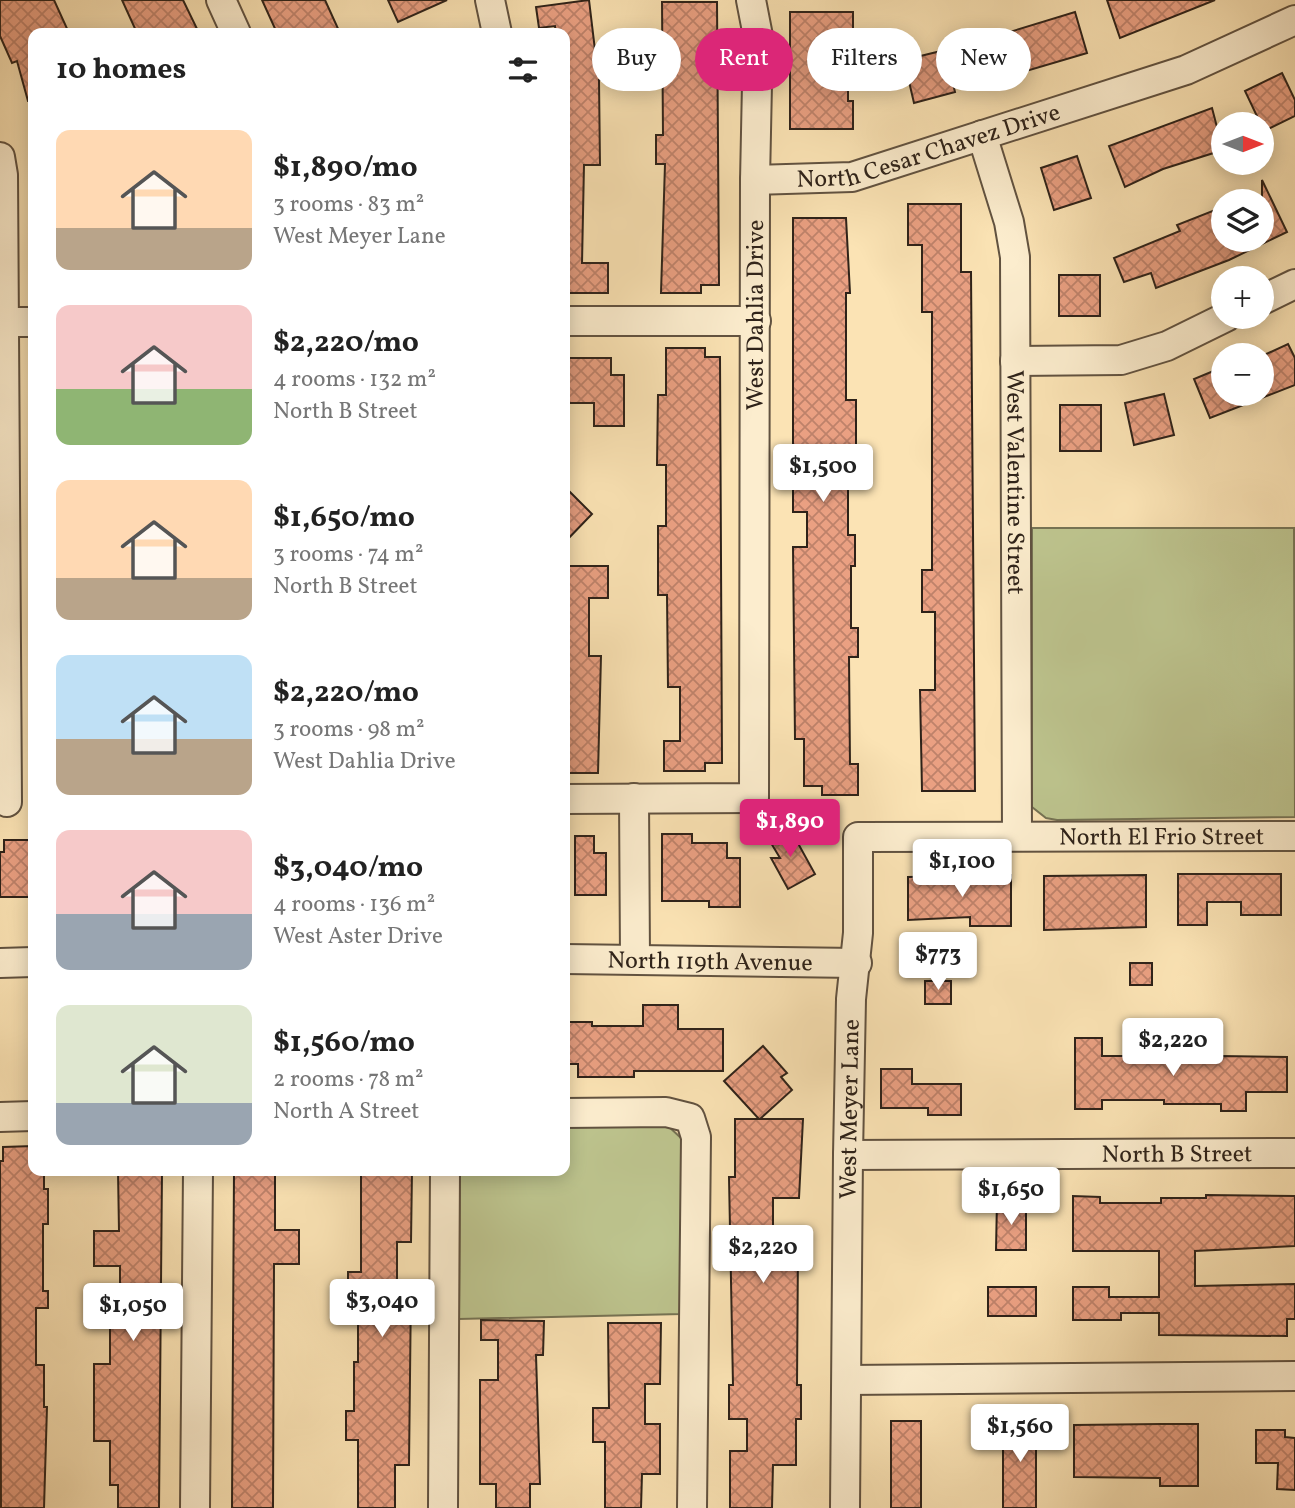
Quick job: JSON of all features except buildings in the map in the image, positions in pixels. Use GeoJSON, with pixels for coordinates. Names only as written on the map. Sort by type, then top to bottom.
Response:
{"type":"FeatureCollection","features":[{"type":"Feature","properties":{"kind":"street"},"geometry":{"type":"LineString","coordinates":[[221,0],[234,28]]}},
{"type":"Feature","properties":{"kind":"street"},"geometry":{"type":"LineString","coordinates":[[491,0],[496,28]]}},
{"type":"Feature","properties":{"kind":"street","name":"West Dahlia Drive"},"geometry":{"type":"LineString","coordinates":[[634,798],[754,798],[755,180],[758,36],[751,0]]}},
{"type":"Feature","properties":{"kind":"street","name":"North Cesar Chavez Drive"},"geometry":{"type":"LineString","coordinates":[[755,180],[852,177],[1186,70],[1295,20]]}},
{"type":"Feature","properties":{"kind":"street","name":"West Valentine Street"},"geometry":{"type":"LineString","coordinates":[[982,135],[1014,245],[1017,835]]}},
{"type":"Feature","properties":{"kind":"street"},"geometry":{"type":"LineString","coordinates":[[0,157],[3,175],[2,322],[13,802]]}},
{"type":"Feature","properties":{"kind":"street"},"geometry":{"type":"LineString","coordinates":[[1274,294],[1295,284]]}},
{"type":"Feature","properties":{"kind":"street"},"geometry":{"type":"LineString","coordinates":[[570,321],[756,321]]}},
{"type":"Feature","properties":{"kind":"street"},"geometry":{"type":"LineString","coordinates":[[2,322],[28,322]]}},
{"type":"Feature","properties":{"kind":"street"},"geometry":{"type":"LineString","coordinates":[[1015,361],[1121,360],[1167,346],[1211,324]]}},
{"type":"Feature","properties":{"kind":"street"},"geometry":{"type":"LineString","coordinates":[[570,799],[634,798],[635,959]]}},
{"type":"Feature","properties":{"kind":"street","name":"North El Frio Street"},"geometry":{"type":"LineString","coordinates":[[858,837],[1295,836]]}},
{"type":"Feature","properties":{"kind":"street","name":"West Meyer Lane"},"geometry":{"type":"LineString","coordinates":[[845,1508],[851,999],[857,963],[858,837]]}},
{"type":"Feature","properties":{"kind":"street","name":"North 119th Avenue"},"geometry":{"type":"LineString","coordinates":[[570,959],[857,963]]}},
{"type":"Feature","properties":{"kind":"street"},"geometry":{"type":"LineString","coordinates":[[0,962],[28,962]]}},
{"type":"Feature","properties":{"kind":"street"},"geometry":{"type":"LineString","coordinates":[[570,1113],[666,1112],[690,1118],[696,1137],[692,1508]]}},
{"type":"Feature","properties":{"kind":"street"},"geometry":{"type":"LineString","coordinates":[[0,1117],[28,1116]]}},
{"type":"Feature","properties":{"kind":"street","name":"North B Street"},"geometry":{"type":"LineString","coordinates":[[848,1155],[1295,1153]]}},
{"type":"Feature","properties":{"kind":"street"},"geometry":{"type":"LineString","coordinates":[[195,1508],[198,1176]]}},
{"type":"Feature","properties":{"kind":"street"},"geometry":{"type":"LineString","coordinates":[[443,1508],[445,1176]]}},
{"type":"Feature","properties":{"kind":"street"},"geometry":{"type":"LineString","coordinates":[[847,1380],[1295,1376]]}},
{"type":"Feature","properties":{"kind":"green space"},"geometry":{"type":"Polygon","coordinates":[[[1032,528],[1294,528],[1295,817],[1057,820],[1046,818],[1032,807],[1032,528]]]}},
{"type":"Feature","properties":{"kind":"green space"},"geometry":{"type":"Polygon","coordinates":[[[570,1125],[667,1125],[682,1139],[681,1314],[459,1319],[460,1176],[570,1176],[570,1125]]]}}]}
